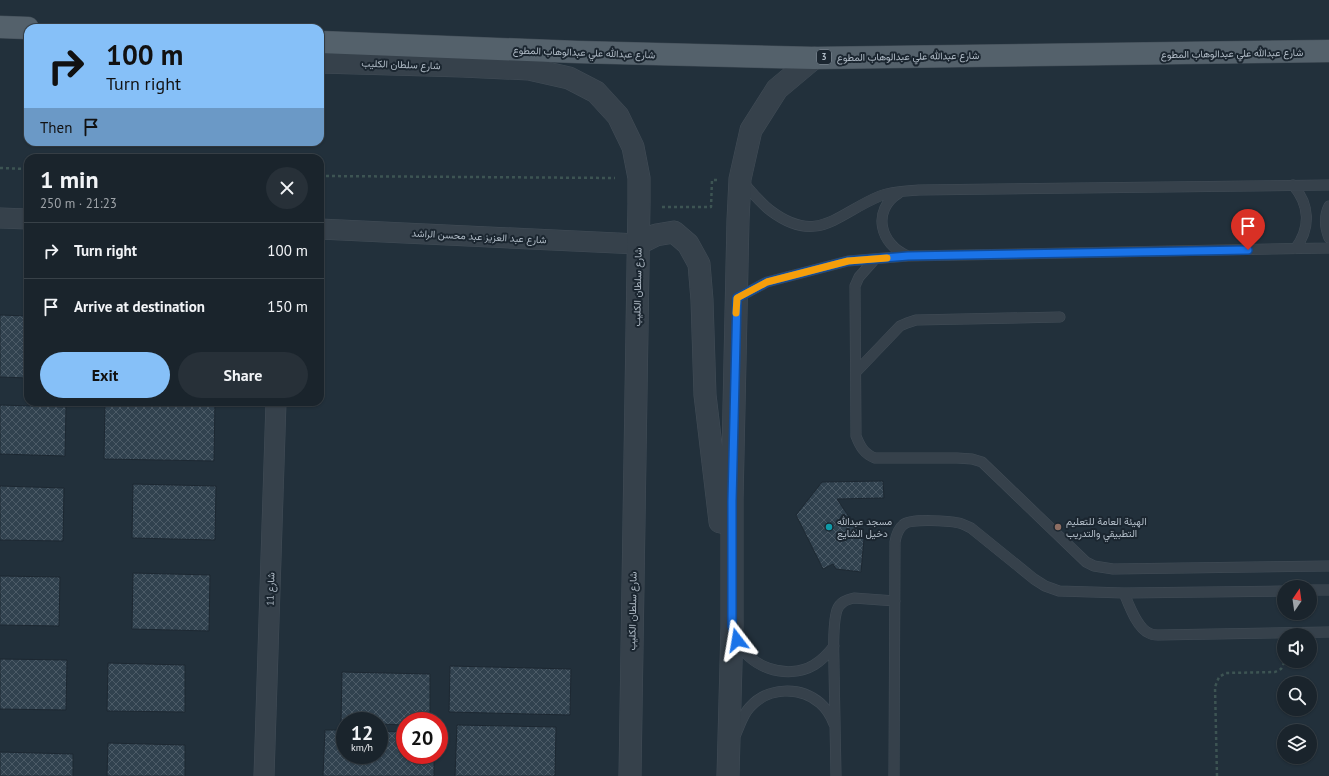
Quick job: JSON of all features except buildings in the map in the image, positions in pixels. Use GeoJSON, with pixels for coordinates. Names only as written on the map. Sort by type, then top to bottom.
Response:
{"type":"FeatureCollection","features":[{"type":"Feature","properties":{"kind":"main road"},"geometry":{"type":"LineString","coordinates":[[0,27],[24,28]]}},
{"type":"Feature","properties":{"kind":"main road","name":"شارع عبدالله علي عبدالوهاب المطوع"},"geometry":{"type":"LineString","coordinates":[[324,42],[577,52],[814,58],[1329,51]]}},
{"type":"Feature","properties":{"kind":"street"},"geometry":{"type":"LineString","coordinates":[[728,776],[732,626],[732,501],[740,179],[751,130],[777,89],[814,58]]}},
{"type":"Feature","properties":{"kind":"street","name":"شارع سلطان الكليب"},"geometry":{"type":"LineString","coordinates":[[324,62],[529,69],[569,78],[596,92],[618,116],[632,147],[638,178],[638,244],[630,776]]}},
{"type":"Feature","properties":{"kind":"street"},"geometry":{"type":"LineString","coordinates":[[0,218],[24,219]]}},
{"type":"Feature","properties":{"kind":"street","name":"شارع عبد العزيز عبد محسن الراشد"},"geometry":{"type":"LineString","coordinates":[[324,229],[638,244]]}},
{"type":"Feature","properties":{"kind":"street"},"geometry":{"type":"LineString","coordinates":[[638,244],[656,235],[674,232],[688,244],[699,264],[702,300],[705,395],[732,626]]}},
{"type":"Feature","properties":{"kind":"street","name":"شارع 11"},"geometry":{"type":"LineString","coordinates":[[264,776],[276,406]]}},
{"type":"Feature","properties":{"kind":"lane"},"geometry":{"type":"LineString","coordinates":[[740,179],[770,210],[784,220],[809,226],[829,223],[880,196],[901,192],[943,190],[1329,185]]}},
{"type":"Feature","properties":{"kind":"lane"},"geometry":{"type":"LineString","coordinates":[[1293,185],[1303,200],[1307,217],[1304,234],[1301,242],[1295,249]]}},
{"type":"Feature","properties":{"kind":"lane"},"geometry":{"type":"LineString","coordinates":[[901,192],[895,196],[886,207],[883,215],[883,230],[885,237],[895,249],[908,256]]}},
{"type":"Feature","properties":{"kind":"lane"},"geometry":{"type":"LineString","coordinates":[[1329,206],[1326,217],[1326,225],[1329,238]]}},
{"type":"Feature","properties":{"kind":"lane"},"geometry":{"type":"LineString","coordinates":[[737,298],[767,282],[848,261],[908,256],[1329,248]]}},
{"type":"Feature","properties":{"kind":"lane"},"geometry":{"type":"LineString","coordinates":[[875,259],[859,277],[855,286],[856,436],[859,445],[870,456],[875,458],[957,458],[972,459],[982,462],[1086,562],[1094,566],[1113,569],[1329,566]]}},
{"type":"Feature","properties":{"kind":"lane"},"geometry":{"type":"LineString","coordinates":[[856,372],[900,326],[916,320],[1060,317]]}},
{"type":"Feature","properties":{"kind":"lane"},"geometry":{"type":"LineString","coordinates":[[894,776],[895,542],[897,534],[903,525],[913,521],[961,523],[971,528],[1034,579],[1059,591],[1124,593],[1277,591]]}},
{"type":"Feature","properties":{"kind":"lane"},"geometry":{"type":"LineString","coordinates":[[1317,590],[1329,590]]}},
{"type":"Feature","properties":{"kind":"lane"},"geometry":{"type":"LineString","coordinates":[[1124,593],[1135,618],[1142,628],[1149,634],[1329,632]]}},
{"type":"Feature","properties":{"kind":"lane"},"geometry":{"type":"LineString","coordinates":[[836,776],[834,646],[838,609],[843,602],[854,598],[895,601]]}},
{"type":"Feature","properties":{"kind":"lane"},"geometry":{"type":"LineString","coordinates":[[732,626],[737,640],[745,652],[756,662],[769,669],[777,671],[799,671],[813,666],[825,658],[834,646]]}},
{"type":"Feature","properties":{"kind":"lane"},"geometry":{"type":"LineString","coordinates":[[729,751],[742,718],[750,707],[760,698],[772,693],[784,691],[798,692],[810,696],[821,704],[829,714],[835,726]]}},
{"type":"Feature","properties":{"kind":"path"},"geometry":{"type":"LineString","coordinates":[[0,168],[24,169]]}},
{"type":"Feature","properties":{"kind":"path"},"geometry":{"type":"LineString","coordinates":[[324,176],[638,178]]}},
{"type":"Feature","properties":{"kind":"path"},"geometry":{"type":"LineString","coordinates":[[656,207],[711,207],[712,180],[740,179]]}},
{"type":"Feature","properties":{"kind":"path"},"geometry":{"type":"LineString","coordinates":[[1217,776],[1215,687],[1219,677],[1226,673],[1275,672],[1282,668]]}},
{"type":"Feature","properties":{"kind":"slow traffic"},"geometry":{"type":"LineString","coordinates":[[736,313],[737,298],[767,282],[848,261],[887,258]]}},
{"type":"Feature","properties":{"kind":"place","name":"مسجد عبدالله دخيل الشايع"},"geometry":{"type":"Point","coordinates":[829,527]}},
{"type":"Feature","properties":{"kind":"place","name":"الهيئة العامة للتعليم التطبيقي والتدريب"},"geometry":{"type":"Point","coordinates":[1058,527]}},
{"type":"Feature","properties":{"kind":"route"},"geometry":{"type":"LineString","coordinates":[[737,640],[732,626],[732,501],[737,298],[767,282],[848,261],[908,256],[1248,250]]}}]}
